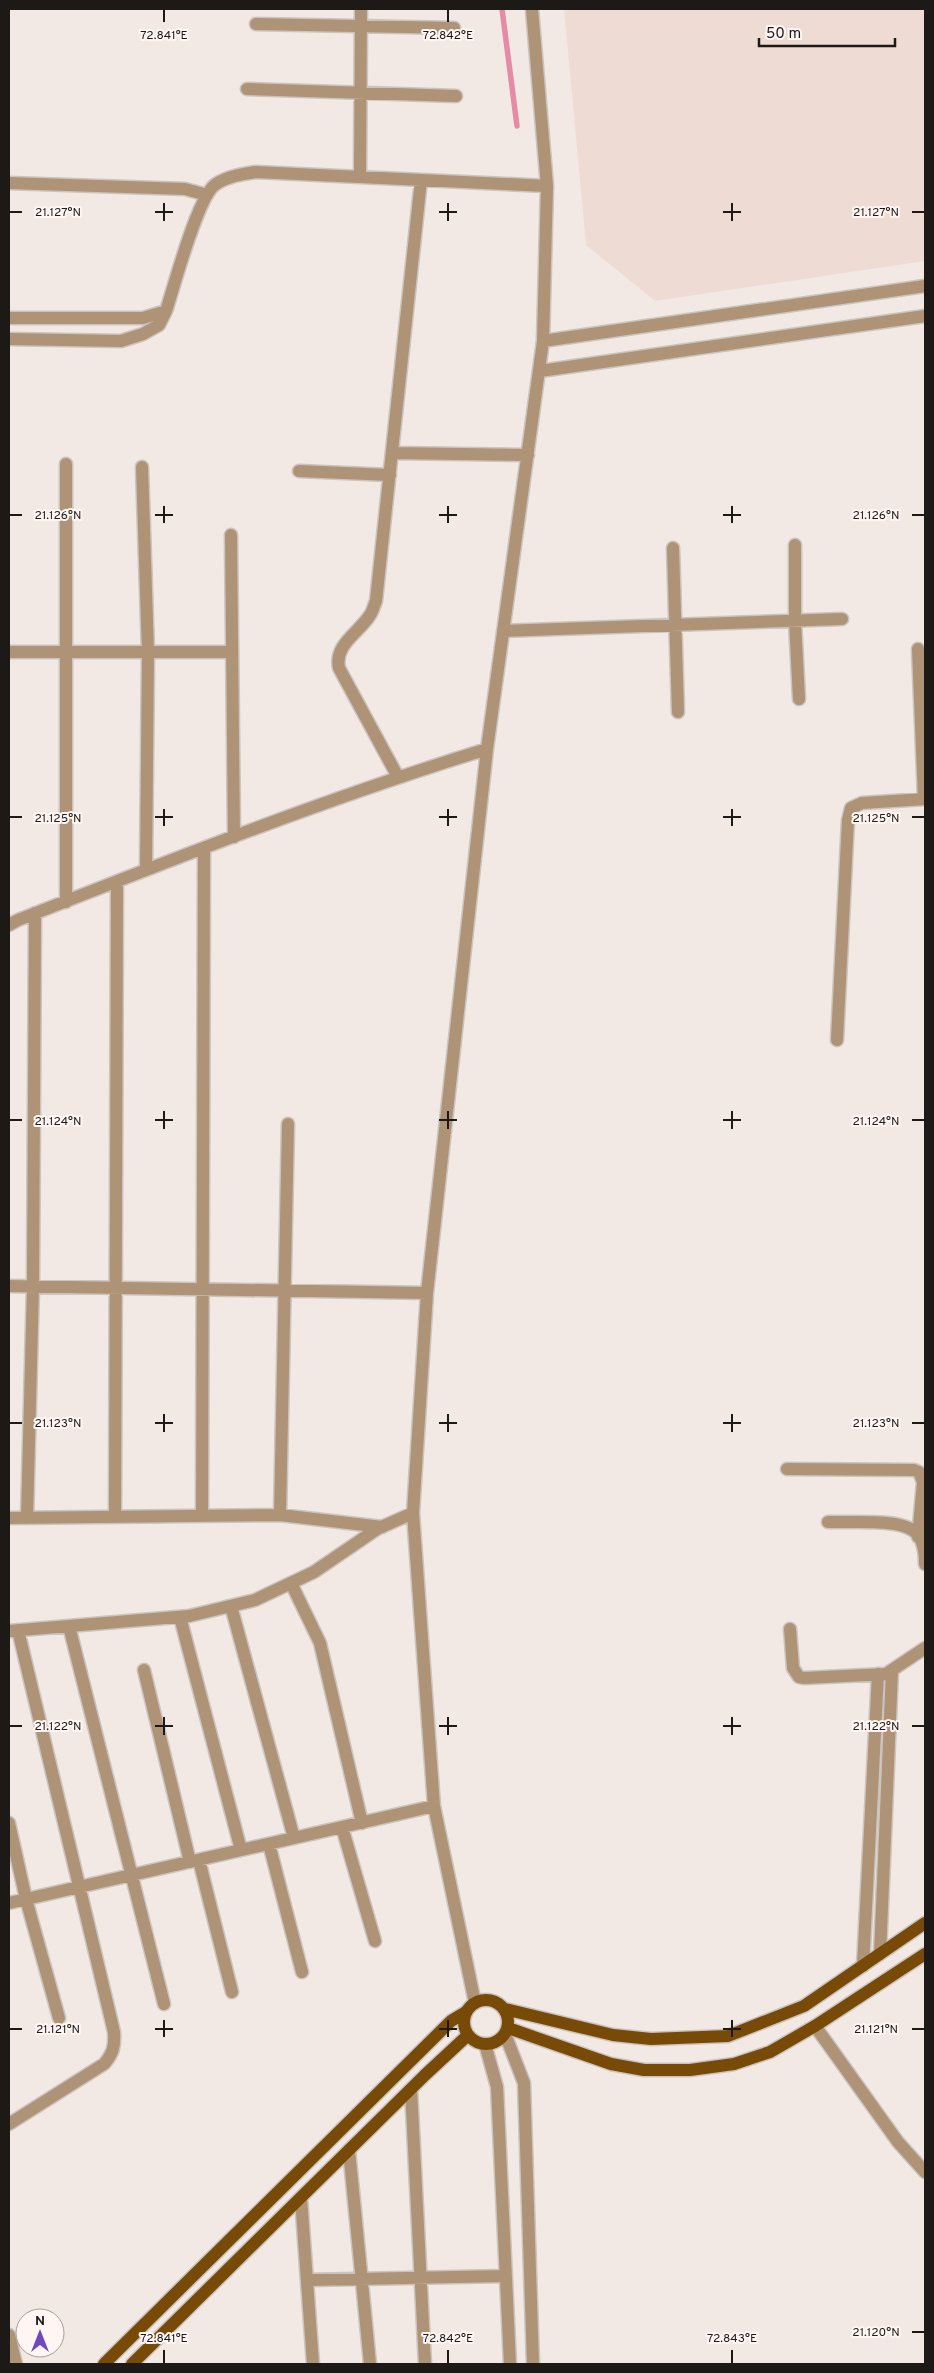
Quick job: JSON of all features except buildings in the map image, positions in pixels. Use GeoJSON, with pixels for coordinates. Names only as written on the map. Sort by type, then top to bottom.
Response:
{"type":"FeatureCollection","features":[{"type":"Feature","properties":{"kind":"main road"},"geometry":{"type":"LineString","coordinates":[[104,2364],[451,2021],[471,2007],[486,1999],[494,2000],[505,2009],[613,2035],[652,2039],[728,2036],[804,2006],[925,1923]]}},
{"type":"Feature","properties":{"kind":"main road"},"geometry":{"type":"LineString","coordinates":[[506,2031],[611,2064],[644,2070],[690,2070],[734,2064],[770,2052],[815,2026],[925,1954]]}},
{"type":"Feature","properties":{"kind":"main road"},"geometry":{"type":"LineString","coordinates":[[471,2007],[464,2023],[468,2035],[475,2041],[485,2044],[497,2042],[506,2031],[508,2016],[505,2009]]}},
{"type":"Feature","properties":{"kind":"main road"},"geometry":{"type":"LineString","coordinates":[[132,2364],[410,2089],[468,2035]]}},
{"type":"Feature","properties":{"kind":"street"},"geometry":{"type":"LineString","coordinates":[[360,177],[361,9]]}},
{"type":"Feature","properties":{"kind":"street"},"geometry":{"type":"LineString","coordinates":[[471,2007],[434,1806],[412,1513],[427,1292],[487,749],[543,341],[548,186],[532,9]]}},
{"type":"Feature","properties":{"kind":"street"},"geometry":{"type":"LineString","coordinates":[[256,24],[361,28],[454,28]]}},
{"type":"Feature","properties":{"kind":"street"},"geometry":{"type":"LineString","coordinates":[[247,88],[456,96]]}},
{"type":"Feature","properties":{"kind":"street"},"geometry":{"type":"LineString","coordinates":[[9,339],[121,341],[143,334],[159,325],[166,311],[202,203],[214,184],[233,176],[256,172],[548,186]]}},
{"type":"Feature","properties":{"kind":"street"},"geometry":{"type":"LineString","coordinates":[[398,776],[339,668],[337,658],[340,650],[370,616],[376,601],[421,180]]}},
{"type":"Feature","properties":{"kind":"street"},"geometry":{"type":"LineString","coordinates":[[9,183],[185,189],[207,196]]}},
{"type":"Feature","properties":{"kind":"street"},"geometry":{"type":"LineString","coordinates":[[543,341],[925,286]]}},
{"type":"Feature","properties":{"kind":"street"},"geometry":{"type":"LineString","coordinates":[[9,318],[144,318],[166,311]]}},
{"type":"Feature","properties":{"kind":"street"},"geometry":{"type":"LineString","coordinates":[[540,371],[925,316]]}},
{"type":"Feature","properties":{"kind":"street"},"geometry":{"type":"LineString","coordinates":[[392,454],[528,455]]}},
{"type":"Feature","properties":{"kind":"street"},"geometry":{"type":"LineString","coordinates":[[66,464],[66,902]]}},
{"type":"Feature","properties":{"kind":"street"},"geometry":{"type":"LineString","coordinates":[[142,467],[148,652],[146,870]]}},
{"type":"Feature","properties":{"kind":"street"},"geometry":{"type":"LineString","coordinates":[[299,471],[390,475]]}},
{"type":"Feature","properties":{"kind":"street"},"geometry":{"type":"LineString","coordinates":[[231,535],[234,836]]}},
{"type":"Feature","properties":{"kind":"street"},"geometry":{"type":"LineString","coordinates":[[795,545],[795,621],[799,699]]}},
{"type":"Feature","properties":{"kind":"street"},"geometry":{"type":"LineString","coordinates":[[673,548],[677,624],[678,712]]}},
{"type":"Feature","properties":{"kind":"street"},"geometry":{"type":"LineString","coordinates":[[503,631],[842,619]]}},
{"type":"Feature","properties":{"kind":"street"},"geometry":{"type":"LineString","coordinates":[[837,1040],[848,820],[852,808],[862,803],[925,799],[918,649]]}},
{"type":"Feature","properties":{"kind":"street"},"geometry":{"type":"LineString","coordinates":[[9,652],[232,652]]}},
{"type":"Feature","properties":{"kind":"street"},"geometry":{"type":"LineString","coordinates":[[12,922],[234,836],[398,776],[487,749]]}},
{"type":"Feature","properties":{"kind":"street"},"geometry":{"type":"LineString","coordinates":[[202,1516],[204,848]]}},
{"type":"Feature","properties":{"kind":"street"},"geometry":{"type":"LineString","coordinates":[[115,1517],[117,882]]}},
{"type":"Feature","properties":{"kind":"street"},"geometry":{"type":"LineString","coordinates":[[27,1518],[33,1286],[36,913]]}},
{"type":"Feature","properties":{"kind":"street"},"geometry":{"type":"LineString","coordinates":[[280,1514],[283,1290],[288,1124]]}},
{"type":"Feature","properties":{"kind":"street"},"geometry":{"type":"LineString","coordinates":[[9,1286],[427,1292]]}},
{"type":"Feature","properties":{"kind":"street"},"geometry":{"type":"LineString","coordinates":[[787,1469],[914,1470],[919,1472],[923,1482],[918,1537]]}},
{"type":"Feature","properties":{"kind":"street"},"geometry":{"type":"LineString","coordinates":[[9,2124],[104,2064],[111,2057],[115,2044],[114,2032],[81,1887],[13,1631],[180,1617],[255,1600],[314,1572],[382,1527],[412,1513]]}},
{"type":"Feature","properties":{"kind":"street"},"geometry":{"type":"LineString","coordinates":[[9,1518],[280,1514],[382,1527]]}},
{"type":"Feature","properties":{"kind":"street"},"geometry":{"type":"LineString","coordinates":[[828,1522],[900,1524],[915,1532],[922,1544],[925,1564]]}},
{"type":"Feature","properties":{"kind":"street"},"geometry":{"type":"LineString","coordinates":[[291,1583],[320,1643],[362,1823]]}},
{"type":"Feature","properties":{"kind":"street"},"geometry":{"type":"LineString","coordinates":[[231,1606],[294,1838]]}},
{"type":"Feature","properties":{"kind":"street"},"geometry":{"type":"LineString","coordinates":[[180,1617],[242,1850]]}},
{"type":"Feature","properties":{"kind":"street"},"geometry":{"type":"LineString","coordinates":[[69,1626],[164,2004]]}},
{"type":"Feature","properties":{"kind":"street"},"geometry":{"type":"LineString","coordinates":[[790,1629],[793,1668],[799,1677],[878,1674],[892,1671],[925,1648]]}},
{"type":"Feature","properties":{"kind":"street"},"geometry":{"type":"LineString","coordinates":[[144,1670],[194,1861],[232,1992]]}},
{"type":"Feature","properties":{"kind":"street"},"geometry":{"type":"LineString","coordinates":[[880,1954],[892,1671]]}},
{"type":"Feature","properties":{"kind":"street"},"geometry":{"type":"LineString","coordinates":[[863,1966],[878,1674]]}},
{"type":"Feature","properties":{"kind":"street"},"geometry":{"type":"LineString","coordinates":[[9,1903],[434,1806]]}},
{"type":"Feature","properties":{"kind":"street"},"geometry":{"type":"LineString","coordinates":[[9,1823],[26,1899],[59,2018]]}},
{"type":"Feature","properties":{"kind":"street"},"geometry":{"type":"LineString","coordinates":[[342,1827],[375,1941]]}},
{"type":"Feature","properties":{"kind":"street"},"geometry":{"type":"LineString","coordinates":[[269,1844],[302,1972]]}},
{"type":"Feature","properties":{"kind":"street"},"geometry":{"type":"LineString","coordinates":[[815,2026],[898,2142],[925,2172]]}},
{"type":"Feature","properties":{"kind":"street"},"geometry":{"type":"LineString","coordinates":[[506,2031],[524,2083],[533,2364]]}},
{"type":"Feature","properties":{"kind":"street"},"geometry":{"type":"LineString","coordinates":[[485,2044],[497,2088],[510,2364]]}},
{"type":"Feature","properties":{"kind":"street"},"geometry":{"type":"LineString","coordinates":[[410,2089],[425,2364]]}},
{"type":"Feature","properties":{"kind":"street"},"geometry":{"type":"LineString","coordinates":[[349,2150],[370,2364]]}},
{"type":"Feature","properties":{"kind":"street"},"geometry":{"type":"LineString","coordinates":[[300,2198],[313,2364]]}},
{"type":"Feature","properties":{"kind":"street"},"geometry":{"type":"LineString","coordinates":[[307,2280],[361,2277],[505,2276]]}},
{"type":"Feature","properties":{"kind":"street"},"geometry":{"type":"LineString","coordinates":[[9,2335],[16,2364]]}},
{"type":"Feature","properties":{"kind":"shaded area"},"geometry":{"type":"Polygon","coordinates":[[[564,9],[925,9],[925,261],[655,301],[586,245],[564,9]]]}},
{"type":"Feature","properties":{"kind":"waterway"},"geometry":{"type":"LineString","coordinates":[[502,9],[517,126]]}}]}
